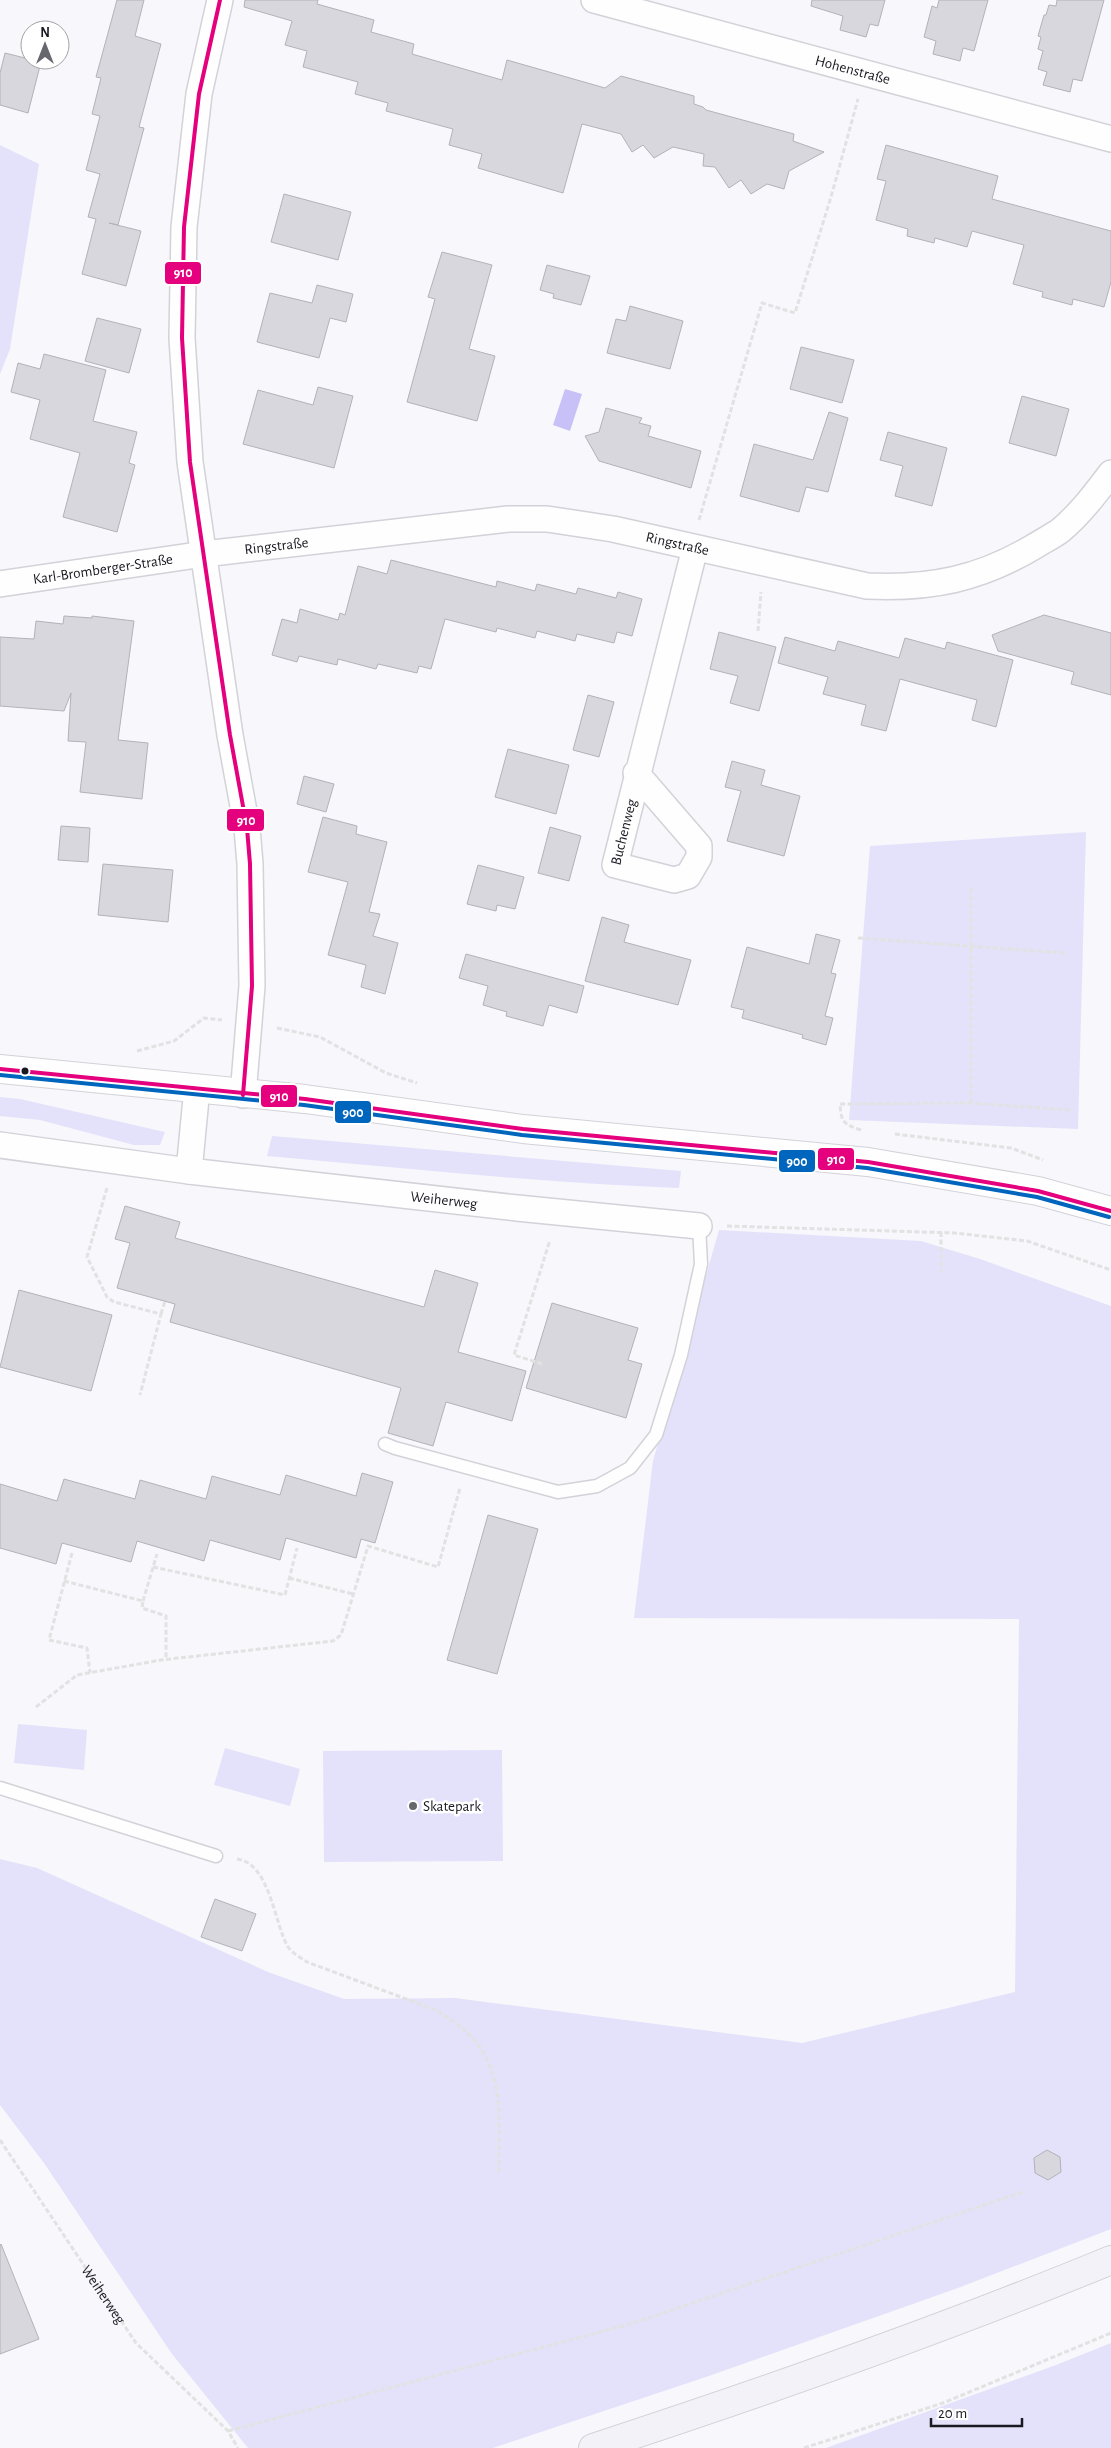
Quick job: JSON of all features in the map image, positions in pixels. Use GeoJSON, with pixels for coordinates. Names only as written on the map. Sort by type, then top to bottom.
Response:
{"type":"FeatureCollection","features":[{"type":"Feature","properties":{"kind":"highway"},"geometry":{"type":"LineString","coordinates":[[593,2448],[709,2410],[895,2343],[1111,2260]]}},
{"type":"Feature","properties":{"kind":"main road"},"geometry":{"type":"LineString","coordinates":[[0,1070],[305,1100],[523,1129],[868,1162],[1038,1191],[1111,1211]]}},
{"type":"Feature","properties":{"kind":"street"},"geometry":{"type":"LineString","coordinates":[[220,0],[199,94],[184,227],[182,338],[190,462],[230,735],[248,837],[252,986],[243,1095]]}},
{"type":"Feature","properties":{"kind":"street","name":"Hohenstraße"},"geometry":{"type":"LineString","coordinates":[[594,0],[1111,139]]}},
{"type":"Feature","properties":{"kind":"street","name":"Ringstraße"},"geometry":{"type":"LineString","coordinates":[[204,554],[508,519],[547,519],[613,529],[867,586],[897,587],[945,582],[985,572],[1024,552],[1060,530],[1092,498],[1111,473]]}},
{"type":"Feature","properties":{"kind":"street"},"geometry":{"type":"LineString","coordinates":[[636,773],[695,548]]}},
{"type":"Feature","properties":{"kind":"street","name":"Karl-Bromberger-Straße"},"geometry":{"type":"LineString","coordinates":[[0,584],[204,554]]}},
{"type":"Feature","properties":{"kind":"street"},"geometry":{"type":"LineString","coordinates":[[189,1171],[197,1088]]}},
{"type":"Feature","properties":{"kind":"street","name":"Weiherweg"},"geometry":{"type":"LineString","coordinates":[[0,1145],[189,1171],[699,1226]]}},
{"type":"Feature","properties":{"kind":"lane"},"geometry":{"type":"LineString","coordinates":[[385,1444],[558,1492],[597,1486],[630,1468],[656,1436],[681,1355],[701,1264],[699,1226]]}},
{"type":"Feature","properties":{"kind":"lane"},"geometry":{"type":"LineString","coordinates":[[0,1788],[216,1856]]}},
{"type":"Feature","properties":{"kind":"path"},"geometry":{"type":"LineString","coordinates":[[695,548],[696,528],[762,303],[795,313],[832,197],[865,72]]}},
{"type":"Feature","properties":{"kind":"path"},"geometry":{"type":"LineString","coordinates":[[758,631],[764,563]]}},
{"type":"Feature","properties":{"kind":"path"},"geometry":{"type":"LineString","coordinates":[[971,888],[971,1103]]}},
{"type":"Feature","properties":{"kind":"path"},"geometry":{"type":"LineString","coordinates":[[858,938],[972,948],[1064,952]]}},
{"type":"Feature","properties":{"kind":"path"},"geometry":{"type":"LineString","coordinates":[[136,1052],[174,1042],[204,1018],[249,1023],[320,1037],[386,1072],[421,1084]]}},
{"type":"Feature","properties":{"kind":"path"},"geometry":{"type":"LineString","coordinates":[[840,1104],[971,1103],[1070,1110]]}},
{"type":"Feature","properties":{"kind":"path"},"geometry":{"type":"LineString","coordinates":[[115,1161],[87,1256],[107,1297],[114,1302],[161,1314]]}},
{"type":"Feature","properties":{"kind":"path"},"geometry":{"type":"LineString","coordinates":[[542,1364],[514,1355],[558,1212]]}},
{"type":"Feature","properties":{"kind":"path"},"geometry":{"type":"LineString","coordinates":[[699,1226],[941,1232],[1027,1241],[1111,1270]]}},
{"type":"Feature","properties":{"kind":"path"},"geometry":{"type":"LineString","coordinates":[[941,1232],[941,1272]]}},
{"type":"Feature","properties":{"kind":"path"},"geometry":{"type":"LineString","coordinates":[[140,1395],[165,1301]]}},
{"type":"Feature","properties":{"kind":"path"},"geometry":{"type":"LineString","coordinates":[[36,1707],[77,1675],[166,1659],[333,1641],[341,1635],[368,1546],[438,1567],[466,1467]]}},
{"type":"Feature","properties":{"kind":"path"},"geometry":{"type":"LineString","coordinates":[[153,1567],[285,1595],[297,1548]]}},
{"type":"Feature","properties":{"kind":"path"},"geometry":{"type":"LineString","coordinates":[[72,1553],[49,1640],[87,1648],[90,1673]]}},
{"type":"Feature","properties":{"kind":"path"},"geometry":{"type":"LineString","coordinates":[[157,1554],[142,1608],[166,1616],[166,1659]]}},
{"type":"Feature","properties":{"kind":"path"},"geometry":{"type":"LineString","coordinates":[[289,1578],[354,1594]]}},
{"type":"Feature","properties":{"kind":"path"},"geometry":{"type":"LineString","coordinates":[[64,1581],[143,1601]]}},
{"type":"Feature","properties":{"kind":"path"},"geometry":{"type":"LineString","coordinates":[[216,1856],[245,1860],[260,1874],[289,1948],[307,1962],[433,2009],[475,2039],[492,2066],[499,2098],[499,2173]]}},
{"type":"Feature","properties":{"kind":"path","name":"Weiherweg"},"geometry":{"type":"LineString","coordinates":[[0,2140],[136,2343],[228,2431],[238,2448]]}},
{"type":"Feature","properties":{"kind":"path"},"geometry":{"type":"LineString","coordinates":[[228,2431],[630,2324],[1023,2192]]}},
{"type":"Feature","properties":{"kind":"path"},"geometry":{"type":"LineString","coordinates":[[804,2448],[942,2403],[1111,2334]]}},
{"type":"Feature","properties":{"kind":"shaded area"},"geometry":{"type":"Polygon","coordinates":[[[0,145],[39,164],[10,349],[0,374],[0,145]]]}},
{"type":"Feature","properties":{"kind":"shaded area"},"geometry":{"type":"Polygon","coordinates":[[[565,389],[582,394],[570,431],[553,425],[565,389]]]}},
{"type":"Feature","properties":{"kind":"shaded area"},"geometry":{"type":"Polygon","coordinates":[[[1086,832],[1078,1129],[849,1120],[870,846],[1086,832]]]}},
{"type":"Feature","properties":{"kind":"shaded area"},"geometry":{"type":"Polygon","coordinates":[[[0,1097],[20,1099],[165,1132],[160,1145],[134,1145],[40,1120],[0,1116],[0,1097]]]}},
{"type":"Feature","properties":{"kind":"shaded area"},"geometry":{"type":"Polygon","coordinates":[[[272,1136],[681,1171],[679,1188],[473,1175],[267,1156],[272,1136]]]}},
{"type":"Feature","properties":{"kind":"shaded area"},"geometry":{"type":"Polygon","coordinates":[[[719,1230],[921,1241],[980,1259],[1111,1306],[1111,2229],[958,2288],[706,2377],[493,2448],[248,2448],[172,2354],[44,2163],[0,2105],[0,1859],[37,1868],[268,1972],[344,1999],[455,1998],[802,2043],[1015,1992],[1019,1619],[634,1618],[653,1461],[719,1230]]]}},
{"type":"Feature","properties":{"kind":"shaded area"},"geometry":{"type":"Polygon","coordinates":[[[18,1724],[87,1730],[84,1770],[14,1763],[18,1724]]]}},
{"type":"Feature","properties":{"kind":"shaded area"},"geometry":{"type":"Polygon","coordinates":[[[225,1748],[300,1769],[290,1806],[214,1785],[225,1748]]]}},
{"type":"Feature","properties":{"kind":"shaded area","name":"Skatepark"},"geometry":{"type":"Polygon","coordinates":[[[502,1750],[503,1861],[324,1862],[323,1751],[502,1750]]]}},
{"type":"Feature","properties":{"kind":"shaded area"},"geometry":{"type":"Polygon","coordinates":[[[1111,2343],[1111,2448],[826,2448],[1056,2365],[1111,2343]]]}},
{"type":"Feature","properties":{"kind":"building"},"geometry":{"type":"Polygon","coordinates":[[[117,0],[144,0],[135,36],[161,44],[139,127],[144,128],[118,225],[109,223],[141,231],[126,286],[82,274],[96,219],[88,217],[100,174],[86,170],[100,116],[92,114],[101,78],[96,77],[117,0]]]}},
{"type":"Feature","properties":{"kind":"building"},"geometry":{"type":"Polygon","coordinates":[[[245,0],[318,0],[317,4],[374,20],[371,32],[414,44],[412,54],[502,80],[507,60],[605,88],[621,76],[694,96],[694,104],[706,110],[794,134],[793,141],[824,152],[789,171],[784,189],[767,184],[751,194],[741,180],[729,188],[715,167],[703,166],[704,154],[673,147],[654,158],[643,145],[632,152],[621,134],[582,124],[563,193],[478,168],[482,154],[449,145],[453,129],[386,111],[388,103],[355,94],[358,82],[303,67],[307,51],[285,45],[292,21],[244,7],[245,0]]]}},
{"type":"Feature","properties":{"kind":"building"},"geometry":{"type":"Polygon","coordinates":[[[812,0],[885,0],[878,26],[870,24],[866,37],[840,30],[843,16],[811,6],[812,0]]]}},
{"type":"Feature","properties":{"kind":"building"},"geometry":{"type":"Polygon","coordinates":[[[939,0],[988,0],[974,51],[963,48],[960,61],[933,54],[936,41],[924,37],[932,6],[937,8],[939,0]]]}},
{"type":"Feature","properties":{"kind":"building"},"geometry":{"type":"Polygon","coordinates":[[[1057,0],[1104,0],[1082,81],[1073,79],[1070,92],[1043,85],[1047,72],[1038,69],[1043,51],[1038,49],[1041,37],[1038,36],[1049,5],[1056,6],[1057,0]]]}},
{"type":"Feature","properties":{"kind":"building"},"geometry":{"type":"Polygon","coordinates":[[[5,53],[20,57],[20,70],[39,70],[28,113],[0,105],[0,73],[5,53]]]}},
{"type":"Feature","properties":{"kind":"building"},"geometry":{"type":"Polygon","coordinates":[[[886,145],[998,176],[992,199],[1111,231],[1111,282],[1104,307],[1073,299],[1072,305],[1042,297],[1043,292],[1013,284],[1024,245],[972,231],[967,247],[935,238],[934,243],[907,236],[908,229],[876,220],[886,181],[877,179],[886,145]]]}},
{"type":"Feature","properties":{"kind":"building"},"geometry":{"type":"Polygon","coordinates":[[[284,194],[351,212],[338,260],[271,242],[284,194]]]}},
{"type":"Feature","properties":{"kind":"building"},"geometry":{"type":"Polygon","coordinates":[[[442,252],[492,265],[469,349],[495,356],[477,421],[407,402],[435,299],[428,297],[442,252]]]}},
{"type":"Feature","properties":{"kind":"building"},"geometry":{"type":"Polygon","coordinates":[[[547,265],[590,276],[581,305],[553,298],[554,294],[540,290],[547,265]]]}},
{"type":"Feature","properties":{"kind":"building"},"geometry":{"type":"Polygon","coordinates":[[[317,285],[353,294],[346,322],[330,318],[319,358],[257,342],[270,293],[312,303],[317,285]]]}},
{"type":"Feature","properties":{"kind":"building"},"geometry":{"type":"Polygon","coordinates":[[[630,306],[683,321],[670,369],[607,353],[616,319],[626,321],[630,306]]]}},
{"type":"Feature","properties":{"kind":"building"},"geometry":{"type":"Polygon","coordinates":[[[97,318],[141,329],[129,373],[85,361],[97,318]]]}},
{"type":"Feature","properties":{"kind":"building"},"geometry":{"type":"Polygon","coordinates":[[[801,347],[854,360],[842,403],[790,389],[801,347]]]}},
{"type":"Feature","properties":{"kind":"building"},"geometry":{"type":"Polygon","coordinates":[[[44,354],[106,370],[93,421],[137,432],[129,463],[135,465],[117,532],[63,517],[80,453],[30,439],[40,400],[11,392],[18,363],[40,369],[44,354]]]}},
{"type":"Feature","properties":{"kind":"building"},"geometry":{"type":"Polygon","coordinates":[[[318,387],[353,396],[334,468],[243,444],[258,390],[313,405],[318,387]]]}},
{"type":"Feature","properties":{"kind":"building"},"geometry":{"type":"Polygon","coordinates":[[[1022,396],[1069,409],[1056,456],[1009,443],[1022,396]]]}},
{"type":"Feature","properties":{"kind":"building"},"geometry":{"type":"Polygon","coordinates":[[[606,408],[642,418],[639,423],[651,426],[648,436],[701,451],[691,488],[599,461],[585,436],[599,432],[606,408]]]}},
{"type":"Feature","properties":{"kind":"building"},"geometry":{"type":"Polygon","coordinates":[[[829,412],[848,418],[828,492],[806,487],[799,512],[740,496],[754,444],[813,460],[829,412]]]}},
{"type":"Feature","properties":{"kind":"building"},"geometry":{"type":"Polygon","coordinates":[[[888,432],[947,448],[932,506],[895,496],[903,466],[880,460],[888,432]]]}},
{"type":"Feature","properties":{"kind":"building"},"geometry":{"type":"Polygon","coordinates":[[[391,560],[496,587],[497,581],[535,591],[537,584],[576,594],[578,588],[616,598],[618,592],[642,599],[632,636],[617,632],[614,643],[577,634],[575,641],[537,631],[535,638],[497,628],[496,632],[445,619],[431,669],[419,666],[417,673],[378,664],[376,669],[338,659],[337,665],[299,656],[297,662],[272,655],[282,619],[297,623],[300,609],[338,620],[340,613],[345,615],[358,566],[387,574],[391,560]]]}},
{"type":"Feature","properties":{"kind":"building"},"geometry":{"type":"Polygon","coordinates":[[[1044,615],[1111,633],[1111,695],[1071,684],[1074,672],[998,651],[992,635],[1044,615]]]}},
{"type":"Feature","properties":{"kind":"building"},"geometry":{"type":"Polygon","coordinates":[[[64,616],[92,618],[92,616],[134,621],[118,740],[148,743],[142,799],[80,792],[86,742],[68,741],[71,693],[64,711],[0,706],[0,637],[34,639],[36,621],[63,624],[64,616]]]}},
{"type":"Feature","properties":{"kind":"building"},"geometry":{"type":"Polygon","coordinates":[[[719,632],[776,647],[759,711],[730,703],[738,676],[710,669],[719,632]]]}},
{"type":"Feature","properties":{"kind":"building"},"geometry":{"type":"Polygon","coordinates":[[[785,637],[835,651],[838,641],[899,658],[905,638],[945,649],[947,642],[1013,660],[996,727],[972,720],[977,700],[900,679],[886,731],[861,725],[866,705],[823,694],[828,677],[778,663],[785,637]]]}},
{"type":"Feature","properties":{"kind":"building"},"geometry":{"type":"Polygon","coordinates":[[[588,695],[614,702],[599,757],[573,750],[588,695]]]}},
{"type":"Feature","properties":{"kind":"building"},"geometry":{"type":"Polygon","coordinates":[[[508,749],[569,765],[556,814],[495,797],[508,749]]]}},
{"type":"Feature","properties":{"kind":"building"},"geometry":{"type":"Polygon","coordinates":[[[732,761],[765,770],[761,785],[800,796],[784,856],[727,841],[741,791],[725,787],[732,761]]]}},
{"type":"Feature","properties":{"kind":"building"},"geometry":{"type":"Polygon","coordinates":[[[304,776],[334,784],[326,812],[297,804],[304,776]]]}},
{"type":"Feature","properties":{"kind":"building"},"geometry":{"type":"Polygon","coordinates":[[[323,817],[357,826],[356,834],[387,842],[369,912],[380,914],[373,936],[398,943],[385,994],[361,987],[366,965],[328,955],[348,882],[308,872],[323,817]]]}},
{"type":"Feature","properties":{"kind":"building"},"geometry":{"type":"Polygon","coordinates":[[[61,826],[90,828],[88,862],[58,860],[61,826]]]}},
{"type":"Feature","properties":{"kind":"building"},"geometry":{"type":"Polygon","coordinates":[[[550,827],[581,836],[569,881],[538,873],[550,827]]]}},
{"type":"Feature","properties":{"kind":"building"},"geometry":{"type":"Polygon","coordinates":[[[103,864],[173,870],[168,922],[98,915],[103,864]]]}},
{"type":"Feature","properties":{"kind":"building"},"geometry":{"type":"Polygon","coordinates":[[[478,865],[524,877],[515,909],[497,905],[496,911],[467,904],[478,865]]]}},
{"type":"Feature","properties":{"kind":"building"},"geometry":{"type":"Polygon","coordinates":[[[602,917],[629,925],[624,942],[691,960],[678,1005],[585,981],[602,917]]]}},
{"type":"Feature","properties":{"kind":"building"},"geometry":{"type":"Polygon","coordinates":[[[816,934],[840,940],[831,973],[836,974],[825,1016],[833,1018],[826,1045],[802,1038],[803,1035],[742,1018],[744,1010],[731,1007],[747,947],[809,964],[816,934]]]}},
{"type":"Feature","properties":{"kind":"building"},"geometry":{"type":"Polygon","coordinates":[[[466,954],[584,986],[577,1013],[549,1005],[543,1026],[506,1016],[507,1012],[483,1005],[488,986],[459,978],[466,954]]]}},
{"type":"Feature","properties":{"kind":"building"},"geometry":{"type":"Polygon","coordinates":[[[125,1206],[180,1222],[175,1238],[424,1307],[435,1270],[478,1283],[458,1352],[526,1371],[512,1421],[446,1402],[433,1446],[388,1433],[401,1388],[170,1322],[175,1304],[117,1288],[130,1243],[115,1239],[125,1206]]]}},
{"type":"Feature","properties":{"kind":"building"},"geometry":{"type":"Polygon","coordinates":[[[19,1290],[112,1315],[91,1391],[0,1367],[19,1290]]]}},
{"type":"Feature","properties":{"kind":"building"},"geometry":{"type":"Polygon","coordinates":[[[552,1303],[638,1328],[628,1360],[642,1364],[626,1418],[526,1388],[552,1303]]]}},
{"type":"Feature","properties":{"kind":"building"},"geometry":{"type":"Polygon","coordinates":[[[362,1473],[393,1482],[375,1543],[361,1539],[356,1558],[286,1538],[280,1560],[210,1540],[204,1561],[137,1541],[131,1562],[62,1543],[56,1564],[0,1548],[0,1484],[57,1501],[64,1479],[135,1499],[140,1480],[206,1499],[212,1476],[280,1495],[286,1475],[356,1496],[362,1473]]]}},
{"type":"Feature","properties":{"kind":"building"},"geometry":{"type":"Polygon","coordinates":[[[488,1515],[538,1529],[497,1674],[447,1660],[488,1515]]]}},
{"type":"Feature","properties":{"kind":"building"},"geometry":{"type":"Polygon","coordinates":[[[215,1899],[256,1914],[242,1951],[201,1937],[215,1899]]]}},
{"type":"Feature","properties":{"kind":"building"},"geometry":{"type":"Polygon","coordinates":[[[1047,2150],[1060,2157],[1061,2172],[1048,2180],[1035,2173],[1034,2158],[1047,2150]]]}},
{"type":"Feature","properties":{"kind":"building"},"geometry":{"type":"Polygon","coordinates":[[[0,2245],[39,2339],[0,2354],[0,2245]]]}},
{"type":"Feature","properties":{"kind":"transit line","name":"910"},"geometry":{"type":"LineString","coordinates":[[220,0],[199,94],[184,227],[182,338],[190,462],[230,735],[247,828],[250,864],[252,986],[243,1095]]}},
{"type":"Feature","properties":{"kind":"transit line","name":"910"},"geometry":{"type":"LineString","coordinates":[[0,1069],[305,1099],[523,1129],[868,1162],[1038,1191],[1111,1211]]}},
{"type":"Feature","properties":{"kind":"transit line","name":"900"},"geometry":{"type":"LineString","coordinates":[[0,1075],[304,1105],[522,1135],[867,1168],[1037,1197],[1109,1217]]}},
{"type":"Feature","properties":{"kind":"place","name":"Skatepark"},"geometry":{"type":"Point","coordinates":[413,1806]}}]}
